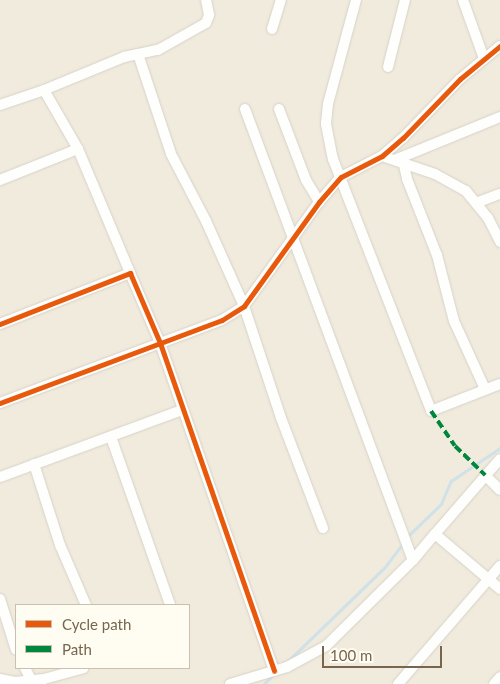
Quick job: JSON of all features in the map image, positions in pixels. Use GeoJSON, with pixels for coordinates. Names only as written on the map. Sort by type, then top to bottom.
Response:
{"type":"FeatureCollection","features":[{"type":"Feature","properties":{"kind":"street"},"geometry":{"type":"LineString","coordinates":[[0,105],[138,54],[158,50],[206,23],[209,15],[206,0]]}},
{"type":"Feature","properties":{"kind":"street"},"geometry":{"type":"LineString","coordinates":[[272,29],[281,0]]}},
{"type":"Feature","properties":{"kind":"street"},"geometry":{"type":"LineString","coordinates":[[356,0],[329,96],[326,124],[341,178],[431,411],[500,384]]}},
{"type":"Feature","properties":{"kind":"street"},"geometry":{"type":"LineString","coordinates":[[388,67],[405,0]]}},
{"type":"Feature","properties":{"kind":"street"},"geometry":{"type":"LineString","coordinates":[[463,0],[483,56]]}},
{"type":"Feature","properties":{"kind":"street"},"geometry":{"type":"LineString","coordinates":[[0,404],[222,320],[244,306],[318,202],[341,178],[382,156],[422,121],[483,56],[500,46]]}},
{"type":"Feature","properties":{"kind":"street"},"geometry":{"type":"LineString","coordinates":[[138,54],[171,154],[206,221],[244,306],[281,418],[323,528]]}},
{"type":"Feature","properties":{"kind":"street"},"geometry":{"type":"LineString","coordinates":[[44,90],[78,149],[160,343],[274,671]]}},
{"type":"Feature","properties":{"kind":"street"},"geometry":{"type":"LineString","coordinates":[[245,109],[291,240],[332,340],[413,560]]}},
{"type":"Feature","properties":{"kind":"street"},"geometry":{"type":"LineString","coordinates":[[279,109],[306,180],[318,202]]}},
{"type":"Feature","properties":{"kind":"street"},"geometry":{"type":"LineString","coordinates":[[400,160],[500,117]]}},
{"type":"Feature","properties":{"kind":"street"},"geometry":{"type":"LineString","coordinates":[[0,180],[78,149]]}},
{"type":"Feature","properties":{"kind":"street"},"geometry":{"type":"LineString","coordinates":[[382,156],[400,160],[455,183],[476,203],[500,242]]}},
{"type":"Feature","properties":{"kind":"street"},"geometry":{"type":"LineString","coordinates":[[400,160],[437,255],[454,321],[485,389]]}},
{"type":"Feature","properties":{"kind":"street"},"geometry":{"type":"LineString","coordinates":[[476,203],[500,194]]}},
{"type":"Feature","properties":{"kind":"street"},"geometry":{"type":"LineString","coordinates":[[0,324],[130,273]]}},
{"type":"Feature","properties":{"kind":"street"},"geometry":{"type":"LineString","coordinates":[[0,477],[112,438],[182,410]]}},
{"type":"Feature","properties":{"kind":"street"},"geometry":{"type":"LineString","coordinates":[[112,438],[170,604]]}},
{"type":"Feature","properties":{"kind":"street"},"geometry":{"type":"LineString","coordinates":[[230,684],[274,671],[308,657],[326,646],[413,560],[500,459]]}},
{"type":"Feature","properties":{"kind":"street"},"geometry":{"type":"LineString","coordinates":[[34,464],[60,545],[86,604]]}},
{"type":"Feature","properties":{"kind":"street"},"geometry":{"type":"LineString","coordinates":[[485,475],[500,490]]}},
{"type":"Feature","properties":{"kind":"street"},"geometry":{"type":"LineString","coordinates":[[435,534],[490,578],[500,589]]}},
{"type":"Feature","properties":{"kind":"street"},"geometry":{"type":"LineString","coordinates":[[398,684],[500,566]]}},
{"type":"Feature","properties":{"kind":"street"},"geometry":{"type":"LineString","coordinates":[[0,600],[15,647]]}},
{"type":"Feature","properties":{"kind":"street"},"geometry":{"type":"LineString","coordinates":[[26,669],[31,680]]}},
{"type":"Feature","properties":{"kind":"street"},"geometry":{"type":"LineString","coordinates":[[0,679],[31,680],[56,677],[81,669]]}},
{"type":"Feature","properties":{"kind":"street"},"geometry":{"type":"LineString","coordinates":[[494,684],[500,677]]}},
{"type":"Feature","properties":{"kind":"shaded area"},"geometry":{"type":"Polygon","coordinates":[[[0,0],[500,0],[500,684],[0,684],[0,0]]]}},
{"type":"Feature","properties":{"kind":"waterway"},"geometry":{"type":"LineString","coordinates":[[408,536],[441,504],[451,481],[500,448]]}},
{"type":"Feature","properties":{"kind":"waterway"},"geometry":{"type":"LineString","coordinates":[[287,662],[385,567],[403,543]]}},
{"type":"Feature","properties":{"kind":"waterway"},"geometry":{"type":"LineString","coordinates":[[264,684],[272,676]]}},
{"type":"Feature","properties":{"kind":"marked path"},"geometry":{"type":"LineString","coordinates":[[431,411],[455,446],[485,475]]}},
{"type":"Feature","properties":{"kind":"cycle path"},"geometry":{"type":"LineString","coordinates":[[0,403],[222,320],[244,306],[319,202],[341,177],[382,156],[403,138],[460,79],[500,46]]}},
{"type":"Feature","properties":{"kind":"cycle path"},"geometry":{"type":"LineString","coordinates":[[0,324],[130,273],[160,343],[274,671]]}}]}
